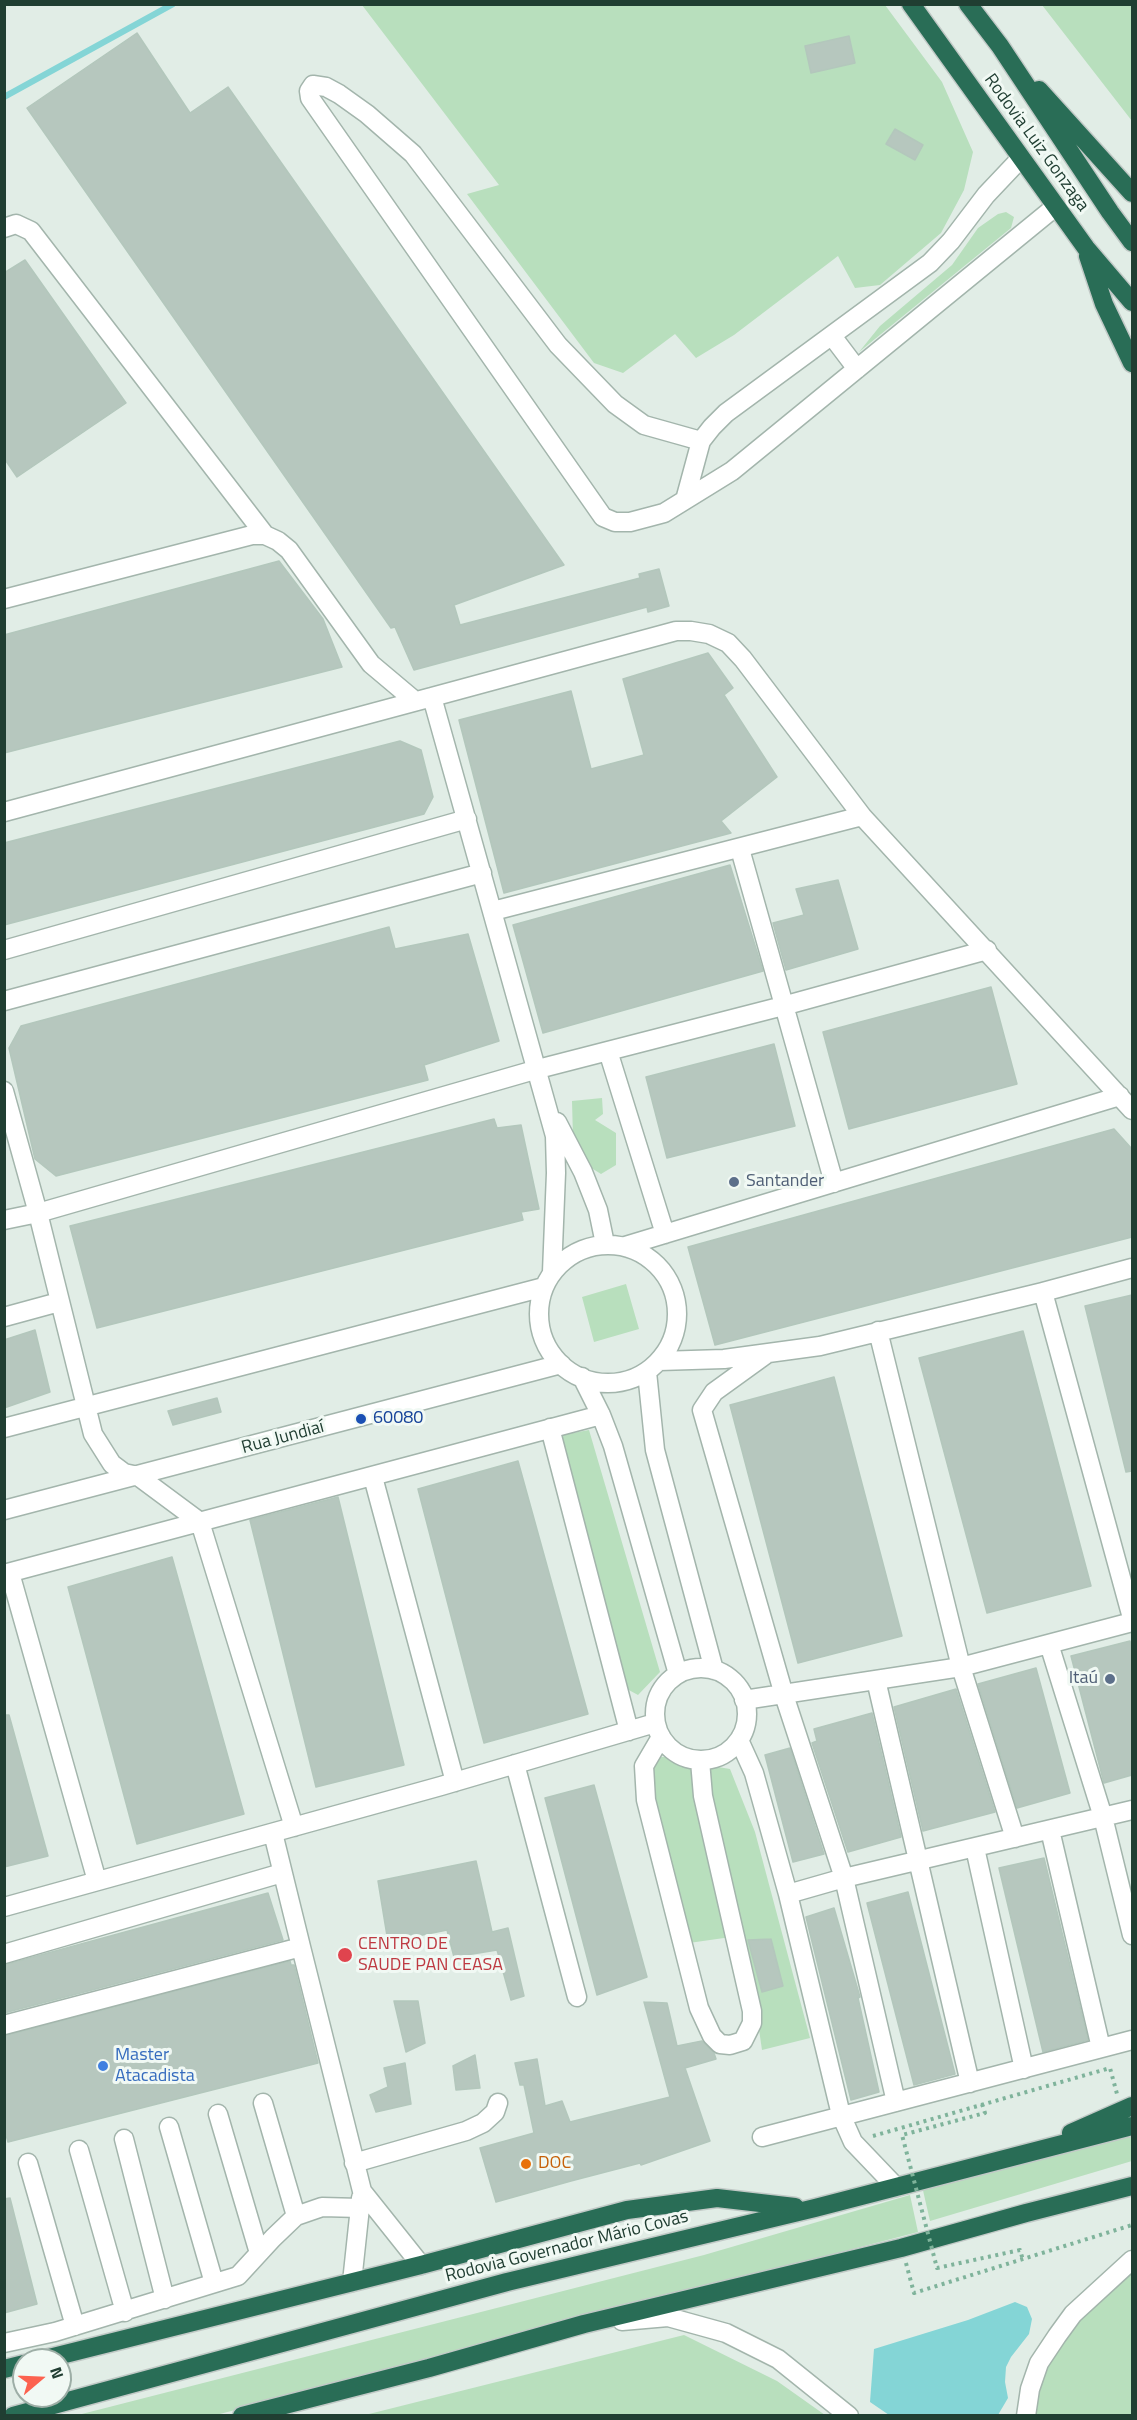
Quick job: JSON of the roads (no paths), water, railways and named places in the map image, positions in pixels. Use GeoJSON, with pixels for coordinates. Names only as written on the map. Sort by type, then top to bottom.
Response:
{"type":"FeatureCollection","features":[{"type":"Feature","properties":{"kind":"highway","name":"Rodovia Luiz Gonzaga"},"geometry":{"type":"LineString","coordinates":[[911,4],[1055,207],[1132,302]]}},
{"type":"Feature","properties":{"kind":"highway","name":"Rodovia Luiz Gonzaga"},"geometry":{"type":"LineString","coordinates":[[969,4],[1000,46],[1132,242]]}},
{"type":"Feature","properties":{"kind":"highway"},"geometry":{"type":"LineString","coordinates":[[1000,46],[1132,193]]}},
{"type":"Feature","properties":{"kind":"highway"},"geometry":{"type":"LineString","coordinates":[[1086,248],[1104,304],[1132,363]]}},
{"type":"Feature","properties":{"kind":"highway"},"geometry":{"type":"LineString","coordinates":[[1025,2155],[1132,2106]]}},
{"type":"Feature","properties":{"kind":"highway","name":"Rodovia Governador Mário Covas"},"geometry":{"type":"LineString","coordinates":[[13,2415],[507,2282],[815,2208],[1132,2126]]}},
{"type":"Feature","properties":{"kind":"highway"},"geometry":{"type":"LineString","coordinates":[[242,2415],[429,2368],[584,2324],[901,2248],[1132,2186]]}},
{"type":"Feature","properties":{"kind":"highway"},"geometry":{"type":"LineString","coordinates":[[72,2352],[421,2265],[627,2210],[717,2198],[815,2208]]}},
{"type":"Feature","properties":{"kind":"street"},"geometry":{"type":"LineString","coordinates":[[701,441],[644,425],[615,404],[558,345],[413,154],[367,114],[339,94],[327,87],[313,85],[309,91],[310,98],[603,517],[615,522],[630,522],[664,513],[732,471],[1055,207]]}},
{"type":"Feature","properties":{"kind":"street"},"geometry":{"type":"LineString","coordinates":[[685,500],[701,441],[726,413],[930,263],[951,241],[986,195],[1021,158]]}},
{"type":"Feature","properties":{"kind":"street"},"geometry":{"type":"LineString","coordinates":[[4,228],[16,224],[31,231],[265,535]]}},
{"type":"Feature","properties":{"kind":"street"},"geometry":{"type":"LineString","coordinates":[[832,336],[857,369]]}},
{"type":"Feature","properties":{"kind":"street"},"geometry":{"type":"LineString","coordinates":[[4,600],[252,535],[265,535],[278,541],[289,550],[367,659],[423,699],[467,819],[549,1107],[555,1136],[556,1173],[548,1280],[539,1308],[541,1328],[548,1348],[561,1364],[582,1377],[598,1382],[615,1383],[631,1379],[653,1366],[672,1341],[677,1317],[675,1294],[664,1272],[647,1256],[625,1246],[605,1244],[585,1248],[567,1258],[548,1280],[4,1428]]}},
{"type":"Feature","properties":{"kind":"street"},"geometry":{"type":"LineString","coordinates":[[4,812],[676,631],[709,634],[728,643],[743,659],[862,816],[1132,1110]]}},
{"type":"Feature","properties":{"kind":"street"},"geometry":{"type":"LineString","coordinates":[[493,911],[862,816]]}},
{"type":"Feature","properties":{"kind":"street"},"geometry":{"type":"LineString","coordinates":[[4,950],[467,819]]}},
{"type":"Feature","properties":{"kind":"street"},"geometry":{"type":"LineString","coordinates":[[740,849],[834,1182]]}},
{"type":"Feature","properties":{"kind":"street"},"geometry":{"type":"LineString","coordinates":[[4,1000],[482,873]]}},
{"type":"Feature","properties":{"kind":"street"},"geometry":{"type":"LineString","coordinates":[[4,1220],[38,1213],[538,1069],[783,1006],[987,950]]}},
{"type":"Feature","properties":{"kind":"street"},"geometry":{"type":"LineString","coordinates":[[608,1051],[665,1234]]}},
{"type":"Feature","properties":{"kind":"street"},"geometry":{"type":"LineString","coordinates":[[4,1090],[11,1143],[38,1213],[93,1434],[112,1464],[124,1473],[138,1476],[200,1522],[294,1827]]}},
{"type":"Feature","properties":{"kind":"street"},"geometry":{"type":"LineString","coordinates":[[625,1246],[1120,1096]]}},
{"type":"Feature","properties":{"kind":"street"},"geometry":{"type":"LineString","coordinates":[[549,1107],[583,1172],[598,1210],[605,1244]]}},
{"type":"Feature","properties":{"kind":"street"},"geometry":{"type":"LineString","coordinates":[[653,1366],[820,1346],[1132,1268]]}},
{"type":"Feature","properties":{"kind":"street"},"geometry":{"type":"LineString","coordinates":[[1043,1292],[1132,1618]]}},
{"type":"Feature","properties":{"kind":"street"},"geometry":{"type":"LineString","coordinates":[[4,1317],[59,1302]]}},
{"type":"Feature","properties":{"kind":"street"},"geometry":{"type":"LineString","coordinates":[[878,1331],[961,1667],[1015,1838]]}},
{"type":"Feature","properties":{"kind":"street"},"geometry":{"type":"LineString","coordinates":[[768,1353],[714,1392],[702,1410],[784,1695],[844,1878],[896,2102]]}},
{"type":"Feature","properties":{"kind":"street","name":"Rua Jundiaí"},"geometry":{"type":"LineString","coordinates":[[4,1510],[561,1364]]}},
{"type":"Feature","properties":{"kind":"street"},"geometry":{"type":"LineString","coordinates":[[653,1366],[655,1450],[714,1670]]}},
{"type":"Feature","properties":{"kind":"street"},"geometry":{"type":"LineString","coordinates":[[582,1377],[613,1446],[678,1674]]}},
{"type":"Feature","properties":{"kind":"street"},"geometry":{"type":"LineString","coordinates":[[97,1881],[7,1574],[373,1478],[601,1415]]}},
{"type":"Feature","properties":{"kind":"street"},"geometry":{"type":"LineString","coordinates":[[550,1428],[629,1731]]}},
{"type":"Feature","properties":{"kind":"street"},"geometry":{"type":"LineString","coordinates":[[373,1478],[455,1782]]}},
{"type":"Feature","properties":{"kind":"street"},"geometry":{"type":"LineString","coordinates":[[744,1700],[961,1667],[1132,1622]]}},
{"type":"Feature","properties":{"kind":"street"},"geometry":{"type":"LineString","coordinates":[[1049,1644],[1103,1817],[1132,1935]]}},
{"type":"Feature","properties":{"kind":"street"},"geometry":{"type":"LineString","coordinates":[[694,1668],[714,1670],[734,1682],[747,1710],[746,1725],[740,1740],[722,1755],[700,1761],[684,1758],[671,1750],[658,1730],[655,1707],[660,1692],[669,1679],[678,1674],[694,1668]]}},
{"type":"Feature","properties":{"kind":"street"},"geometry":{"type":"LineString","coordinates":[[876,1680],[970,2083]]}},
{"type":"Feature","properties":{"kind":"street"},"geometry":{"type":"LineString","coordinates":[[4,1907],[455,1782],[629,1731],[658,1730]]}},
{"type":"Feature","properties":{"kind":"street"},"geometry":{"type":"LineString","coordinates":[[658,1730],[644,1766],[645,1800],[699,2008],[712,2036],[720,2044],[730,2045],[743,2041],[748,2034],[752,2011],[704,1796],[700,1761]]}},
{"type":"Feature","properties":{"kind":"street"},"geometry":{"type":"LineString","coordinates":[[740,1740],[754,1773],[788,1894],[841,2115],[853,2142],[896,2187]]}},
{"type":"Feature","properties":{"kind":"street"},"geometry":{"type":"LineString","coordinates":[[515,1764],[578,1997]]}},
{"type":"Feature","properties":{"kind":"street"},"geometry":{"type":"LineString","coordinates":[[788,1894],[844,1878],[1132,1810]]}},
{"type":"Feature","properties":{"kind":"street"},"geometry":{"type":"LineString","coordinates":[[1050,1830],[1101,2049]]}},
{"type":"Feature","properties":{"kind":"street"},"geometry":{"type":"LineString","coordinates":[[273,1833],[361,2199],[352,2282]]}},
{"type":"Feature","properties":{"kind":"street"},"geometry":{"type":"LineString","coordinates":[[975,1848],[1024,2069]]}},
{"type":"Feature","properties":{"kind":"street"},"geometry":{"type":"LineString","coordinates":[[4,1954],[282,1873]]}},
{"type":"Feature","properties":{"kind":"street"},"geometry":{"type":"LineString","coordinates":[[4,2025],[300,1947]]}},
{"type":"Feature","properties":{"kind":"street"},"geometry":{"type":"LineString","coordinates":[[762,2137],[1132,2040]]}},
{"type":"Feature","properties":{"kind":"street"},"geometry":{"type":"LineString","coordinates":[[263,2103],[296,2216]]}},
{"type":"Feature","properties":{"kind":"street"},"geometry":{"type":"LineString","coordinates":[[354,2163],[466,2131],[483,2123],[495,2112],[498,2103]]}},
{"type":"Feature","properties":{"kind":"street"},"geometry":{"type":"LineString","coordinates":[[218,2114],[259,2253]]}},
{"type":"Feature","properties":{"kind":"street"},"geometry":{"type":"LineString","coordinates":[[169,2127],[214,2283]]}},
{"type":"Feature","properties":{"kind":"street"},"geometry":{"type":"LineString","coordinates":[[124,2139],[165,2300]]}},
{"type":"Feature","properties":{"kind":"street"},"geometry":{"type":"LineString","coordinates":[[79,2150],[125,2312]]}},
{"type":"Feature","properties":{"kind":"street"},"geometry":{"type":"LineString","coordinates":[[28,2163],[75,2326]]}},
{"type":"Feature","properties":{"kind":"street"},"geometry":{"type":"LineString","coordinates":[[4,2343],[125,2312],[238,2276],[296,2216],[322,2207],[361,2199]]}},
{"type":"Feature","properties":{"kind":"street"},"geometry":{"type":"LineString","coordinates":[[361,2199],[421,2265]]}},
{"type":"Feature","properties":{"kind":"street"},"geometry":{"type":"LineString","coordinates":[[1026,2415],[1030,2389],[1039,2363],[1057,2336],[1074,2314],[1132,2260]]}},
{"type":"Feature","properties":{"kind":"street"},"geometry":{"type":"LineString","coordinates":[[584,2324],[668,2317],[726,2333],[778,2359],[849,2415]]}},
{"type":"Feature","properties":{"kind":"water"},"geometry":{"type":"Polygon","coordinates":[[[1015,2302],[1027,2307],[1032,2319],[1029,2334],[1006,2367],[1005,2382],[1008,2398],[998,2415],[889,2415],[870,2402],[874,2349],[968,2320],[1015,2302]]]}},
{"type":"Feature","properties":{"kind":"waterway"},"geometry":{"type":"LineString","coordinates":[[4,97],[173,4]]}},
{"type":"Feature","properties":{"kind":"place","name":"Santander"},"geometry":{"type":"Point","coordinates":[734,1182]}},
{"type":"Feature","properties":{"kind":"place","name":"60080"},"geometry":{"type":"Point","coordinates":[361,1419]}},
{"type":"Feature","properties":{"kind":"place","name":"Itaú"},"geometry":{"type":"Point","coordinates":[1110,1679]}},
{"type":"Feature","properties":{"kind":"place","name":"CENTRO DE SAUDE PAN CEASA"},"geometry":{"type":"Point","coordinates":[345,1955]}},
{"type":"Feature","properties":{"kind":"place","name":"Master Atacadista"},"geometry":{"type":"Point","coordinates":[103,2066]}},
{"type":"Feature","properties":{"kind":"place","name":"DOC"},"geometry":{"type":"Point","coordinates":[526,2164]}}]}
